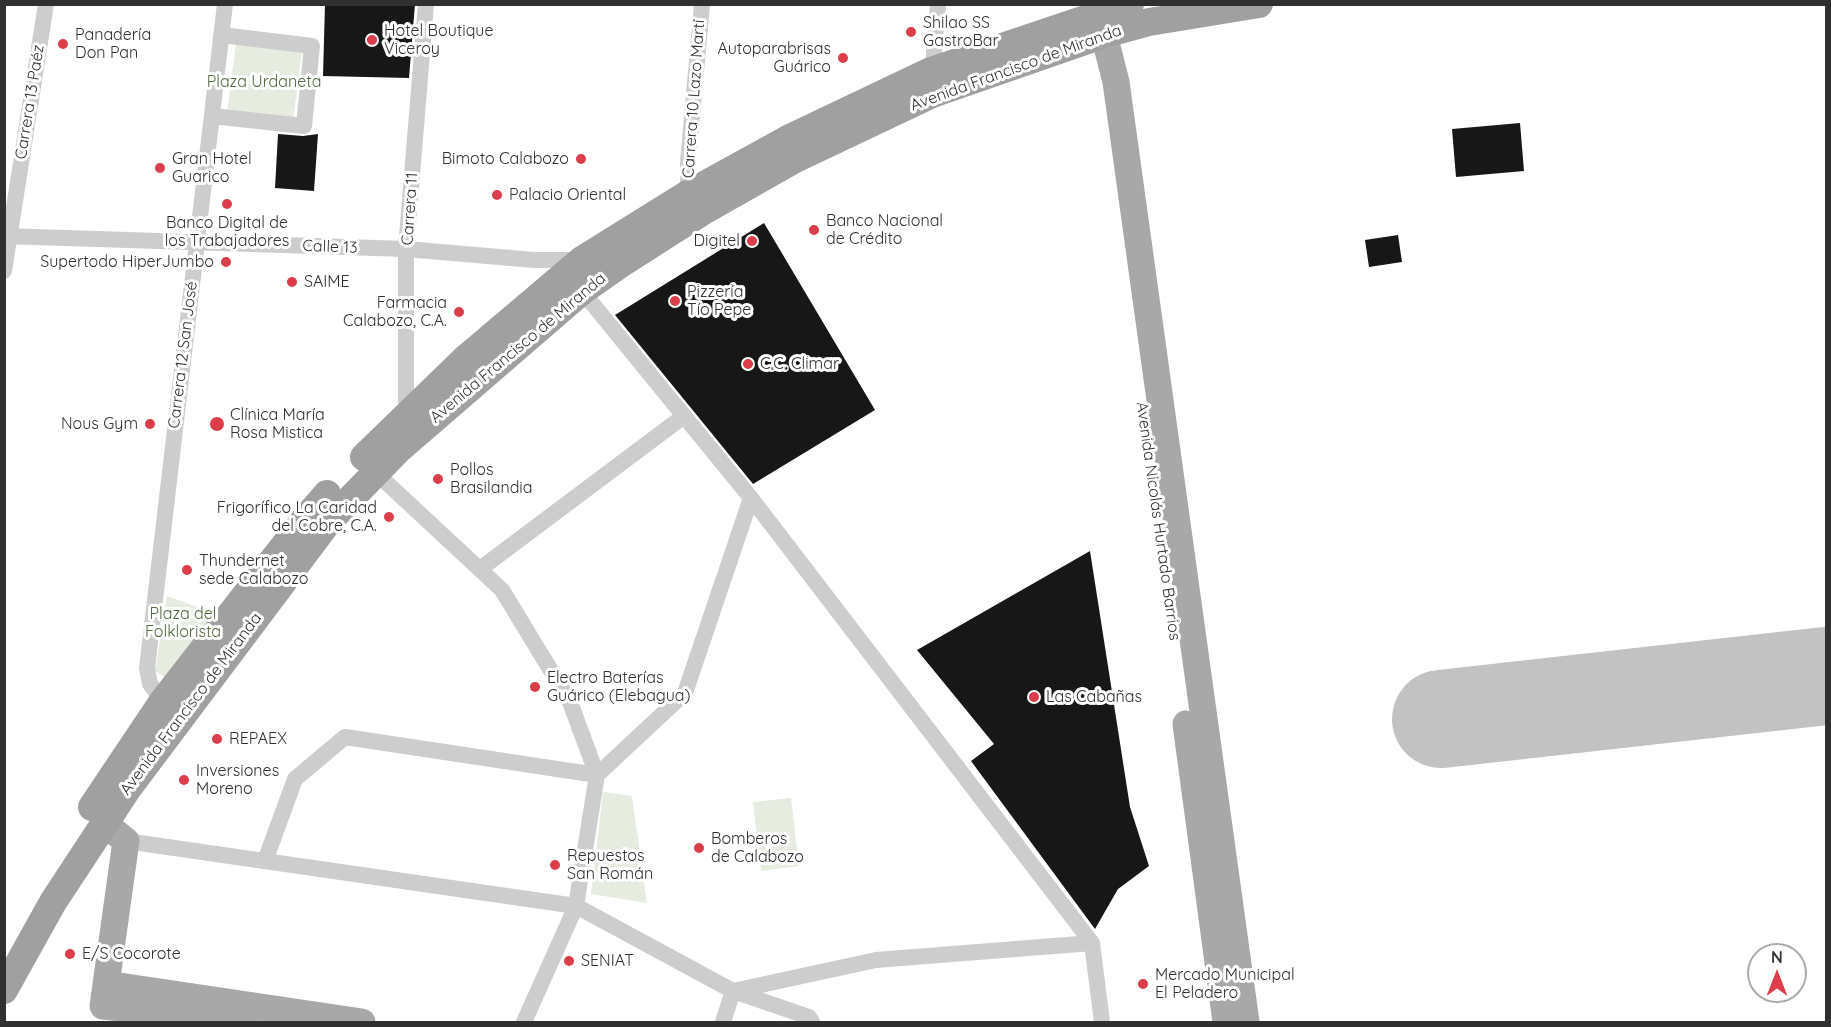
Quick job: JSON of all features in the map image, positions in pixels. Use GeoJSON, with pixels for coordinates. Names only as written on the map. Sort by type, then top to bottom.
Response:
{"type":"FeatureCollection","features":[{"type":"Feature","properties":{"kind":"highway","name":"Avenida Francisco de Miranda"},"geometry":{"type":"LineString","coordinates":[[1093,28],[1130,4]]}},
{"type":"Feature","properties":{"kind":"highway","name":"Avenida Francisco de Miranda"},"geometry":{"type":"LineString","coordinates":[[173,707],[328,522],[375,472],[406,414],[464,360],[582,260],[688,194],[788,139],[932,82],[1093,28],[1149,22],[1259,4]]}},
{"type":"Feature","properties":{"kind":"highway","name":"Avenida Francisco de Miranda"},"geometry":{"type":"LineString","coordinates":[[4,949],[42,884],[119,782],[305,519],[331,490],[582,291],[619,265],[705,210],[932,82]]}},
{"type":"Feature","properties":{"kind":"highway","name":"Avenida Francisco de Miranda"},"geometry":{"type":"LineString","coordinates":[[4,990],[53,903],[104,823],[119,782]]}},
{"type":"Feature","properties":{"kind":"main road","name":"Avenida Nicolás Hurtado Barrios"},"geometry":{"type":"LineString","coordinates":[[1093,28],[1098,86],[1226,1023]]}},
{"type":"Feature","properties":{"kind":"main road","name":"Avenida Nicolás Hurtado Barrios"},"geometry":{"type":"LineString","coordinates":[[1093,28],[1116,82],[1246,1023]]}},
{"type":"Feature","properties":{"kind":"main road"},"geometry":{"type":"LineString","coordinates":[[104,823],[126,841],[104,1004]]}},
{"type":"Feature","properties":{"kind":"main road"},"geometry":{"type":"LineString","coordinates":[[104,1004],[247,1023]]}},
{"type":"Feature","properties":{"kind":"main road"},"geometry":{"type":"LineString","coordinates":[[104,1004],[362,1023]]}},
{"type":"Feature","properties":{"kind":"street","name":"Carrera 13 Paéz"},"geometry":{"type":"LineString","coordinates":[[4,271],[7,236],[46,4]]}},
{"type":"Feature","properties":{"kind":"street","name":"Carrera 12 San José"},"geometry":{"type":"LineString","coordinates":[[173,707],[150,684],[147,668],[225,4]]}},
{"type":"Feature","properties":{"kind":"street","name":"Carrera 11"},"geometry":{"type":"LineString","coordinates":[[406,414],[406,249],[426,4]]}},
{"type":"Feature","properties":{"kind":"street","name":"Carrera 10 Lazo Martí"},"geometry":{"type":"LineString","coordinates":[[688,194],[688,162],[702,4]]}},
{"type":"Feature","properties":{"kind":"street"},"geometry":{"type":"LineString","coordinates":[[932,82],[938,4]]}},
{"type":"Feature","properties":{"kind":"street"},"geometry":{"type":"LineString","coordinates":[[212,116],[304,126],[312,46],[222,35]]}},
{"type":"Feature","properties":{"kind":"street","name":"Calle 13"},"geometry":{"type":"LineString","coordinates":[[7,236],[406,249],[534,260],[582,260],[619,265]]}},
{"type":"Feature","properties":{"kind":"street"},"geometry":{"type":"LineString","coordinates":[[582,291],[751,498],[1092,943],[1102,1023]]}},
{"type":"Feature","properties":{"kind":"street"},"geometry":{"type":"LineString","coordinates":[[480,569],[684,417]]}},
{"type":"Feature","properties":{"kind":"street"},"geometry":{"type":"LineString","coordinates":[[375,472],[502,590],[570,702],[597,776],[576,906],[524,1023]]}},
{"type":"Feature","properties":{"kind":"street"},"geometry":{"type":"LineString","coordinates":[[597,776],[685,693],[751,498]]}},
{"type":"Feature","properties":{"kind":"street"},"geometry":{"type":"LineString","coordinates":[[265,861],[295,779],[345,737],[597,776]]}},
{"type":"Feature","properties":{"kind":"street"},"geometry":{"type":"LineString","coordinates":[[126,841],[576,906],[733,992],[809,1017],[812,1023]]}},
{"type":"Feature","properties":{"kind":"street"},"geometry":{"type":"LineString","coordinates":[[733,992],[876,960],[1092,943]]}},
{"type":"Feature","properties":{"kind":"street"},"geometry":{"type":"LineString","coordinates":[[723,1023],[733,992]]}},
{"type":"Feature","properties":{"kind":"green space","name":"Plaza Urdaneta"},"geometry":{"type":"Polygon","coordinates":[[[236,44],[302,52],[293,121],[227,112],[236,44]]]}},
{"type":"Feature","properties":{"kind":"green space","name":"Plaza del Folklorista"},"geometry":{"type":"Polygon","coordinates":[[[167,596],[215,613],[168,679],[155,671],[167,596]]]}},
{"type":"Feature","properties":{"kind":"green space"},"geometry":{"type":"Polygon","coordinates":[[[603,792],[632,796],[647,903],[591,894],[603,792]]]}},
{"type":"Feature","properties":{"kind":"green space"},"geometry":{"type":"Polygon","coordinates":[[[791,798],[799,866],[761,871],[753,802],[791,798]]]}},
{"type":"Feature","properties":{"kind":"building","name":"Hotel Boutique Viceroy"},"geometry":{"type":"Polygon","coordinates":[[[325,4],[415,4],[409,78],[323,76],[325,4]]]}},
{"type":"Feature","properties":{"kind":"building"},"geometry":{"type":"Polygon","coordinates":[[[1520,123],[1524,171],[1456,177],[1452,129],[1520,123]]]}},
{"type":"Feature","properties":{"kind":"building"},"geometry":{"type":"Polygon","coordinates":[[[278,134],[303,136],[318,134],[314,191],[275,188],[278,134]]]}},
{"type":"Feature","properties":{"kind":"building","name":"C.C. Climar"},"geometry":{"type":"Polygon","coordinates":[[[764,223],[875,410],[753,484],[615,315],[764,223]]]}},
{"type":"Feature","properties":{"kind":"building"},"geometry":{"type":"Polygon","coordinates":[[[1398,235],[1402,262],[1369,267],[1365,240],[1398,235]]]}},
{"type":"Feature","properties":{"kind":"building","name":"Las Cabañas"},"geometry":{"type":"Polygon","coordinates":[[[1090,551],[1130,807],[1149,866],[1118,889],[1095,929],[971,761],[994,744],[917,650],[1090,551]]]}},
{"type":"Feature","properties":{"kind":"runway"},"geometry":{"type":"LineString","coordinates":[[1441,719],[1826,676]]}},
{"type":"Feature","properties":{"kind":"place","name":"Shilao SS GastroBar"},"geometry":{"type":"Point","coordinates":[911,32]}},
{"type":"Feature","properties":{"kind":"place","name":"Hotel Boutique Viceroy"},"geometry":{"type":"Point","coordinates":[372,40]}},
{"type":"Feature","properties":{"kind":"place","name":"Panadería Don Pan"},"geometry":{"type":"Point","coordinates":[63,44]}},
{"type":"Feature","properties":{"kind":"place","name":"Autoparabrisas Guárico"},"geometry":{"type":"Point","coordinates":[843,58]}},
{"type":"Feature","properties":{"kind":"place","name":"Bimoto Calabozo"},"geometry":{"type":"Point","coordinates":[581,159]}},
{"type":"Feature","properties":{"kind":"place","name":"Gran Hotel Guarico"},"geometry":{"type":"Point","coordinates":[160,168]}},
{"type":"Feature","properties":{"kind":"place","name":"Palacio Oriental"},"geometry":{"type":"Point","coordinates":[497,195]}},
{"type":"Feature","properties":{"kind":"place","name":"Banco Digital de los Trabajadores"},"geometry":{"type":"Point","coordinates":[227,204]}},
{"type":"Feature","properties":{"kind":"place","name":"Banco Nacional de Crédito"},"geometry":{"type":"Point","coordinates":[814,230]}},
{"type":"Feature","properties":{"kind":"place","name":"Digitel"},"geometry":{"type":"Point","coordinates":[752,241]}},
{"type":"Feature","properties":{"kind":"place","name":"Supertodo HiperJumbo"},"geometry":{"type":"Point","coordinates":[226,262]}},
{"type":"Feature","properties":{"kind":"place","name":"SAIME"},"geometry":{"type":"Point","coordinates":[292,282]}},
{"type":"Feature","properties":{"kind":"place","name":"Pizzería Tío Pepe"},"geometry":{"type":"Point","coordinates":[675,301]}},
{"type":"Feature","properties":{"kind":"place","name":"Farmacia Calabozo, C.A."},"geometry":{"type":"Point","coordinates":[459,312]}},
{"type":"Feature","properties":{"kind":"place","name":"C.C. Climar"},"geometry":{"type":"Point","coordinates":[748,364]}},
{"type":"Feature","properties":{"kind":"place","name":"Nous Gym"},"geometry":{"type":"Point","coordinates":[150,424]}},
{"type":"Feature","properties":{"kind":"place","name":"Clínica María Rosa Mistica"},"geometry":{"type":"Point","coordinates":[217,424]}},
{"type":"Feature","properties":{"kind":"place","name":"Pollos Brasilandia"},"geometry":{"type":"Point","coordinates":[438,479]}},
{"type":"Feature","properties":{"kind":"place","name":"Frigorífico La Caridad del Cobre, C.A."},"geometry":{"type":"Point","coordinates":[389,517]}},
{"type":"Feature","properties":{"kind":"place","name":"Thundernet sede Calabozo"},"geometry":{"type":"Point","coordinates":[187,570]}},
{"type":"Feature","properties":{"kind":"place","name":"Electro Baterías Guárico (Elebagua)"},"geometry":{"type":"Point","coordinates":[535,687]}},
{"type":"Feature","properties":{"kind":"place","name":"Las Cabañas"},"geometry":{"type":"Point","coordinates":[1034,697]}},
{"type":"Feature","properties":{"kind":"place","name":"REPAEX"},"geometry":{"type":"Point","coordinates":[217,739]}},
{"type":"Feature","properties":{"kind":"place","name":"Inversiones Moreno"},"geometry":{"type":"Point","coordinates":[184,780]}},
{"type":"Feature","properties":{"kind":"place","name":"Bomberos de Calabozo"},"geometry":{"type":"Point","coordinates":[699,848]}},
{"type":"Feature","properties":{"kind":"place","name":"Repuestos San Román"},"geometry":{"type":"Point","coordinates":[555,865]}},
{"type":"Feature","properties":{"kind":"place","name":"E/S Cocorote"},"geometry":{"type":"Point","coordinates":[70,954]}},
{"type":"Feature","properties":{"kind":"place","name":"SENIAT"},"geometry":{"type":"Point","coordinates":[569,961]}},
{"type":"Feature","properties":{"kind":"place","name":"Mercado Municipal El Peladero"},"geometry":{"type":"Point","coordinates":[1143,984]}}]}
